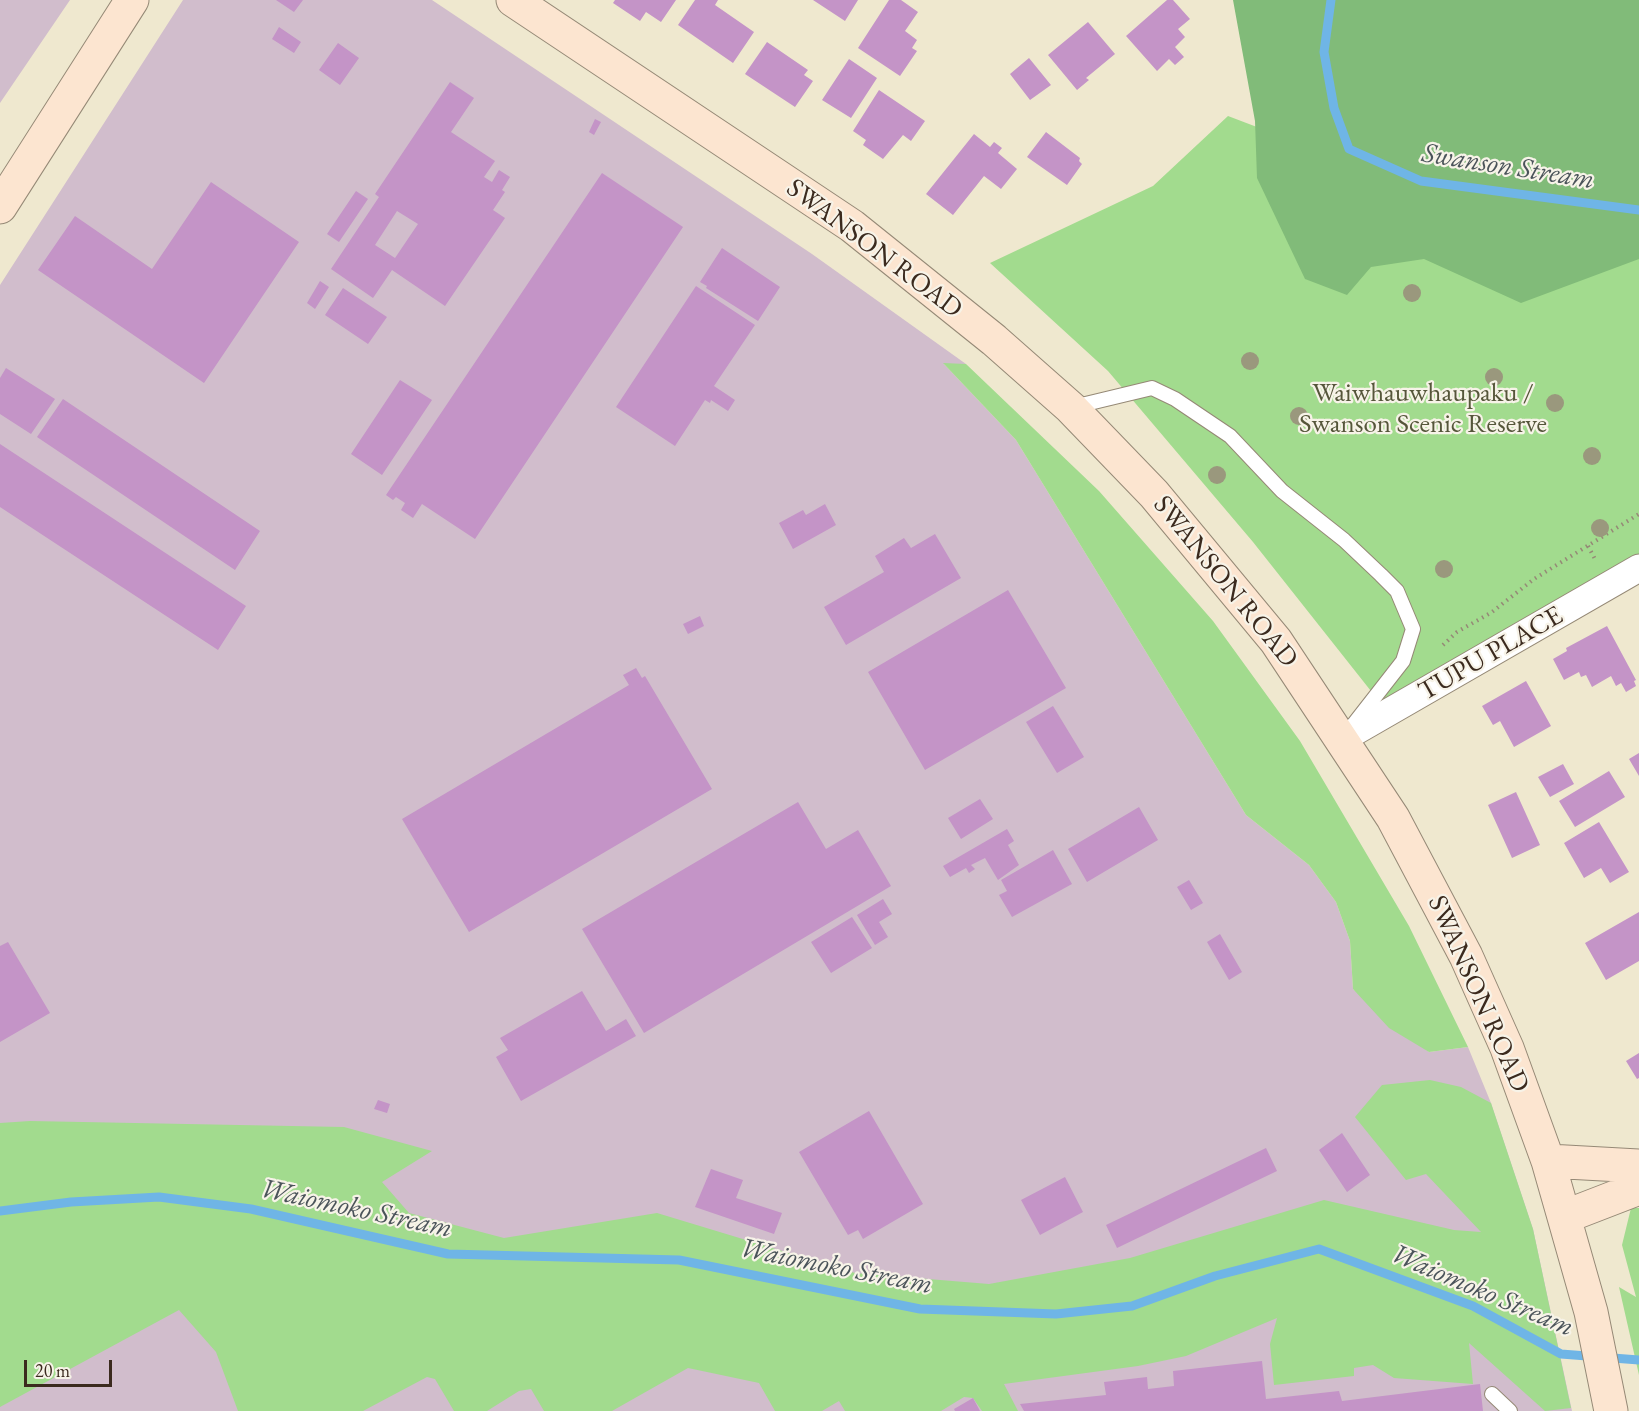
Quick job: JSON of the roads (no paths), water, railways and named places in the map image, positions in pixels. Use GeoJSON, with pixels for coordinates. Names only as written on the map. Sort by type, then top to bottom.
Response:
{"type":"FeatureCollection","features":[{"type":"Feature","properties":{"kind":"main road"},"geometry":{"type":"LineString","coordinates":[[0,207],[132,0]]}},
{"type":"Feature","properties":{"kind":"main road","name":"SWANSON ROAD"},"geometry":{"type":"LineString","coordinates":[[513,0],[852,226],[994,340],[1071,408],[1154,494],[1276,641],[1393,818],[1466,956],[1507,1048],[1548,1161],[1591,1312],[1611,1411]]}},
{"type":"Feature","properties":{"kind":"main road"},"geometry":{"type":"LineString","coordinates":[[1548,1161],[1639,1166]]}},
{"type":"Feature","properties":{"kind":"main road"},"geometry":{"type":"LineString","coordinates":[[1564,1217],[1639,1188]]}},
{"type":"Feature","properties":{"kind":"street","name":"TUPU PLACE"},"geometry":{"type":"LineString","coordinates":[[1342,739],[1639,568]]}},
{"type":"Feature","properties":{"kind":"lane"},"geometry":{"type":"LineString","coordinates":[[1071,408],[1152,388],[1166,393],[1230,436],[1282,491],[1344,540],[1396,591],[1413,629],[1402,661],[1342,739]]}},
{"type":"Feature","properties":{"kind":"lane"},"geometry":{"type":"LineString","coordinates":[[1492,1394],[1510,1411]]}},
{"type":"Feature","properties":{"kind":"waterway","name":"Swanson Stream"},"geometry":{"type":"LineString","coordinates":[[1331,0],[1324,52],[1334,108],[1349,149],[1421,181],[1639,210]]}},
{"type":"Feature","properties":{"kind":"waterway","name":"Waiomoko Stream"},"geometry":{"type":"LineString","coordinates":[[0,1211],[71,1202],[159,1197],[251,1209],[448,1254],[679,1260],[920,1309],[1056,1314],[1132,1306],[1215,1276],[1319,1249],[1473,1306],[1561,1354],[1639,1360]]}},
{"type":"Feature","properties":{"kind":"park label","name":"Waiwhauwhaupaku / Swanson Scenic Reserve"},"geometry":{"type":"Point","coordinates":[1423,410]}}]}
